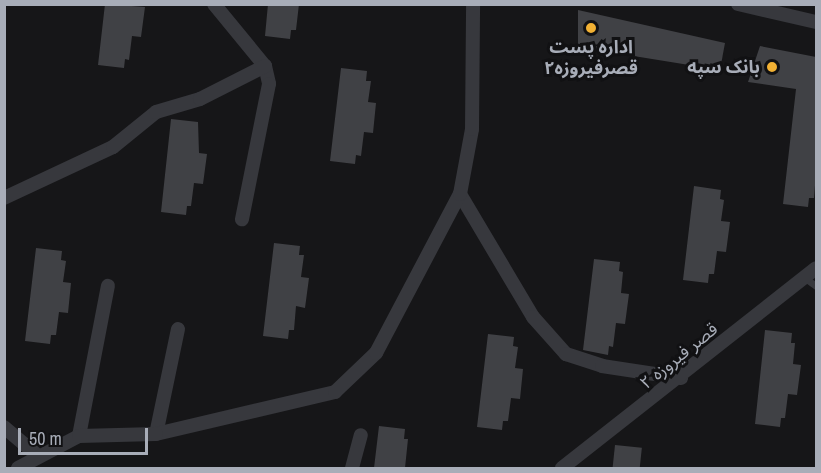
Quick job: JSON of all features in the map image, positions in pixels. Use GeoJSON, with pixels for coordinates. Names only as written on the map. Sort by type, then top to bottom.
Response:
{"type":"FeatureCollection","features":[{"type":"Feature","properties":{"kind":"street"},"geometry":{"type":"LineString","coordinates":[[214,4],[265,66],[269,84],[242,219]]}},
{"type":"Feature","properties":{"kind":"street"},"geometry":{"type":"LineString","coordinates":[[18,468],[38,455],[79,436],[156,434],[335,392],[376,353],[460,194],[472,129],[473,4]]}},
{"type":"Feature","properties":{"kind":"street"},"geometry":{"type":"LineString","coordinates":[[738,4],[769,8],[816,22]]}},
{"type":"Feature","properties":{"kind":"street"},"geometry":{"type":"LineString","coordinates":[[4,198],[112,147],[156,112],[200,99],[265,66]]}},
{"type":"Feature","properties":{"kind":"street"},"geometry":{"type":"LineString","coordinates":[[460,194],[533,317],[566,354],[602,366],[681,378]]}},
{"type":"Feature","properties":{"kind":"street","name":"قصر فیروزه ۲"},"geometry":{"type":"LineString","coordinates":[[562,468],[579,464],[681,378],[811,282],[816,268]]}},
{"type":"Feature","properties":{"kind":"street"},"geometry":{"type":"LineString","coordinates":[[79,436],[108,286]]}},
{"type":"Feature","properties":{"kind":"street"},"geometry":{"type":"LineString","coordinates":[[156,434],[178,329]]}},
{"type":"Feature","properties":{"kind":"street"},"geometry":{"type":"LineString","coordinates":[[4,427],[38,455]]}},
{"type":"Feature","properties":{"kind":"street"},"geometry":{"type":"LineString","coordinates":[[352,468],[361,435]]}},
{"type":"Feature","properties":{"kind":"building"},"geometry":{"type":"Polygon","coordinates":[[[105,4],[145,7],[141,37],[132,36],[129,60],[125,59],[124,68],[98,65],[105,4]]]}},
{"type":"Feature","properties":{"kind":"building"},"geometry":{"type":"Polygon","coordinates":[[[268,4],[299,4],[296,30],[291,30],[290,39],[265,36],[268,4]]]}},
{"type":"Feature","properties":{"kind":"building"},"geometry":{"type":"Polygon","coordinates":[[[578,10],[725,43],[720,70],[578,47],[578,10]]]}},
{"type":"Feature","properties":{"kind":"building"},"geometry":{"type":"Polygon","coordinates":[[[760,46],[816,57],[816,173],[814,198],[809,198],[808,207],[783,204],[796,89],[748,82],[760,46]]]}},
{"type":"Feature","properties":{"kind":"building"},"geometry":{"type":"Polygon","coordinates":[[[341,68],[367,71],[366,81],[371,81],[368,102],[376,103],[373,133],[364,132],[361,156],[356,155],[355,164],[330,161],[341,68]]]}},
{"type":"Feature","properties":{"kind":"building"},"geometry":{"type":"Polygon","coordinates":[[[171,119],[198,122],[199,153],[207,154],[203,184],[194,183],[191,206],[187,206],[186,215],[161,212],[171,119]]]}},
{"type":"Feature","properties":{"kind":"building"},"geometry":{"type":"Polygon","coordinates":[[[694,186],[721,190],[720,199],[724,200],[721,221],[730,222],[726,252],[717,251],[714,274],[709,274],[708,283],[683,280],[694,186]]]}},
{"type":"Feature","properties":{"kind":"building"},"geometry":{"type":"Polygon","coordinates":[[[274,243],[300,246],[299,255],[304,255],[301,277],[309,278],[305,308],[296,306],[294,330],[289,330],[288,339],[263,336],[274,243]]]}},
{"type":"Feature","properties":{"kind":"building"},"geometry":{"type":"Polygon","coordinates":[[[36,248],[62,251],[61,260],[66,261],[63,282],[71,283],[68,313],[59,312],[56,335],[51,335],[50,344],[25,341],[36,248]]]}},
{"type":"Feature","properties":{"kind":"building"},"geometry":{"type":"Polygon","coordinates":[[[594,259],[620,262],[619,271],[623,272],[621,293],[629,294],[625,324],[616,323],[613,347],[609,346],[608,355],[583,350],[594,259]]]}},
{"type":"Feature","properties":{"kind":"building"},"geometry":{"type":"Polygon","coordinates":[[[765,330],[792,333],[791,343],[795,343],[793,364],[801,365],[797,395],[788,394],[785,418],[781,418],[780,427],[755,424],[765,330]]]}},
{"type":"Feature","properties":{"kind":"building"},"geometry":{"type":"Polygon","coordinates":[[[488,334],[514,337],[513,346],[518,347],[515,368],[523,369],[520,399],[511,398],[508,421],[503,421],[502,430],[477,427],[488,334]]]}},
{"type":"Feature","properties":{"kind":"building"},"geometry":{"type":"Polygon","coordinates":[[[379,426],[405,429],[404,439],[408,439],[405,468],[374,468],[379,426]]]}},
{"type":"Feature","properties":{"kind":"building"},"geometry":{"type":"Polygon","coordinates":[[[615,445],[642,448],[640,468],[613,468],[615,445]]]}},
{"type":"Feature","properties":{"kind":"place","name":"اداره پست قصرفیروزه۲"},"geometry":{"type":"Point","coordinates":[591,28]}},
{"type":"Feature","properties":{"kind":"place","name":"بانک سپه"},"geometry":{"type":"Point","coordinates":[772,67]}}]}
